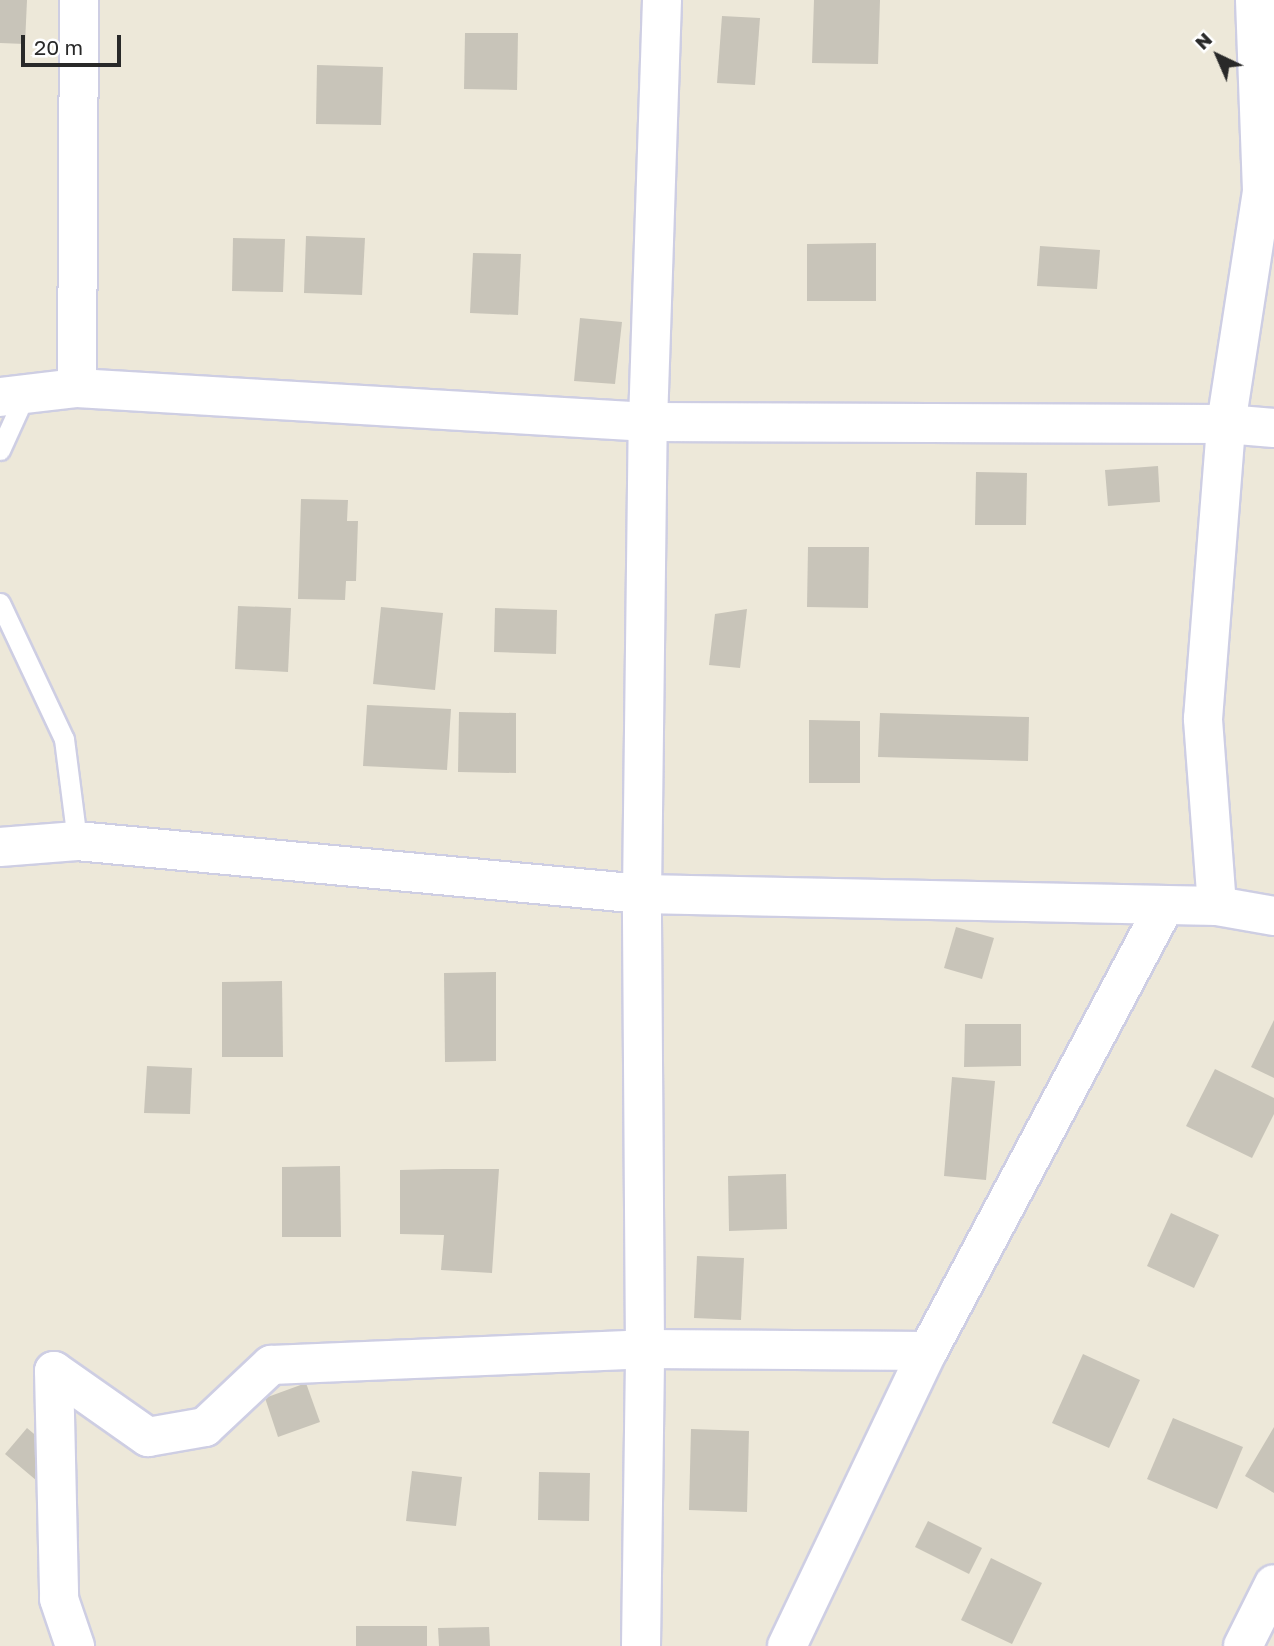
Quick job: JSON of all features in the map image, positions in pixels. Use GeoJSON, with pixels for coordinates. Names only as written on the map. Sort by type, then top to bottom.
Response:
{"type":"FeatureCollection","features":[{"type":"Feature","properties":{"kind":"street"},"geometry":{"type":"LineString","coordinates":[[77,388],[79,0]]}},
{"type":"Feature","properties":{"kind":"street"},"geometry":{"type":"LineString","coordinates":[[641,1646],[645,1349],[642,894],[648,422],[662,0]]}},
{"type":"Feature","properties":{"kind":"street"},"geometry":{"type":"LineString","coordinates":[[1217,906],[1203,719],[1226,424],[1262,191],[1255,0]]}},
{"type":"Feature","properties":{"kind":"street"},"geometry":{"type":"LineString","coordinates":[[13,396],[77,388],[648,422],[1226,424],[1274,428]]}},
{"type":"Feature","properties":{"kind":"street"},"geometry":{"type":"LineString","coordinates":[[0,847],[77,841],[642,894],[1217,906],[1274,916]]}},
{"type":"Feature","properties":{"kind":"street"},"geometry":{"type":"LineString","coordinates":[[787,1646],[928,1352],[1164,906]]}},
{"type":"Feature","properties":{"kind":"street"},"geometry":{"type":"LineString","coordinates":[[75,1646],[59,1599],[54,1371],[148,1437],[205,1427],[271,1365],[645,1349],[928,1352]]}},
{"type":"Feature","properties":{"kind":"street"},"geometry":{"type":"LineString","coordinates":[[1243,1646],[1274,1584]]}},
{"type":"Feature","properties":{"kind":"lane"},"geometry":{"type":"LineString","coordinates":[[0,450],[13,396]]}},
{"type":"Feature","properties":{"kind":"lane"},"geometry":{"type":"LineString","coordinates":[[0,603],[64,739],[77,841]]}},
{"type":"Feature","properties":{"kind":"building"},"geometry":{"type":"Polygon","coordinates":[[[0,0],[27,0],[25,44],[0,43],[0,0]]]}},
{"type":"Feature","properties":{"kind":"building"},"geometry":{"type":"Polygon","coordinates":[[[814,0],[880,0],[878,64],[812,63],[814,0]]]}},
{"type":"Feature","properties":{"kind":"building"},"geometry":{"type":"Polygon","coordinates":[[[722,16],[760,18],[755,85],[717,83],[722,16]]]}},
{"type":"Feature","properties":{"kind":"building"},"geometry":{"type":"Polygon","coordinates":[[[465,33],[518,33],[517,90],[464,89],[465,33]]]}},
{"type":"Feature","properties":{"kind":"building"},"geometry":{"type":"Polygon","coordinates":[[[317,65],[383,67],[381,125],[316,124],[317,65]]]}},
{"type":"Feature","properties":{"kind":"building"},"geometry":{"type":"Polygon","coordinates":[[[306,236],[365,238],[362,295],[304,293],[306,236]]]}},
{"type":"Feature","properties":{"kind":"building"},"geometry":{"type":"Polygon","coordinates":[[[233,238],[285,239],[283,292],[232,291],[233,238]]]}},
{"type":"Feature","properties":{"kind":"building"},"geometry":{"type":"Polygon","coordinates":[[[876,243],[876,301],[807,301],[807,244],[876,243]]]}},
{"type":"Feature","properties":{"kind":"building"},"geometry":{"type":"Polygon","coordinates":[[[1040,246],[1100,250],[1097,289],[1037,286],[1040,246]]]}},
{"type":"Feature","properties":{"kind":"building"},"geometry":{"type":"Polygon","coordinates":[[[473,253],[521,254],[518,315],[470,313],[473,253]]]}},
{"type":"Feature","properties":{"kind":"building"},"geometry":{"type":"Polygon","coordinates":[[[580,318],[622,322],[615,384],[574,381],[580,318]]]}},
{"type":"Feature","properties":{"kind":"building"},"geometry":{"type":"Polygon","coordinates":[[[1158,466],[1160,502],[1108,506],[1105,470],[1158,466]]]}},
{"type":"Feature","properties":{"kind":"building"},"geometry":{"type":"Polygon","coordinates":[[[976,472],[1027,473],[1026,525],[975,525],[976,472]]]}},
{"type":"Feature","properties":{"kind":"building"},"geometry":{"type":"Polygon","coordinates":[[[301,499],[348,500],[347,521],[358,521],[356,581],[346,581],[345,600],[298,599],[301,499]]]}},
{"type":"Feature","properties":{"kind":"building"},"geometry":{"type":"Polygon","coordinates":[[[808,547],[869,547],[868,608],[807,607],[808,547]]]}},
{"type":"Feature","properties":{"kind":"building"},"geometry":{"type":"Polygon","coordinates":[[[238,606],[291,608],[288,672],[235,669],[238,606]]]}},
{"type":"Feature","properties":{"kind":"building"},"geometry":{"type":"Polygon","coordinates":[[[381,607],[443,613],[435,690],[373,684],[381,607]]]}},
{"type":"Feature","properties":{"kind":"building"},"geometry":{"type":"Polygon","coordinates":[[[495,608],[557,610],[556,654],[494,652],[495,608]]]}},
{"type":"Feature","properties":{"kind":"building"},"geometry":{"type":"Polygon","coordinates":[[[747,609],[740,668],[709,665],[715,614],[747,609]]]}},
{"type":"Feature","properties":{"kind":"building"},"geometry":{"type":"Polygon","coordinates":[[[367,705],[451,709],[447,770],[363,766],[367,705]]]}},
{"type":"Feature","properties":{"kind":"building"},"geometry":{"type":"Polygon","coordinates":[[[459,712],[516,713],[516,773],[458,772],[459,712]]]}},
{"type":"Feature","properties":{"kind":"building"},"geometry":{"type":"Polygon","coordinates":[[[880,713],[1029,717],[1028,761],[878,757],[880,713]]]}},
{"type":"Feature","properties":{"kind":"building"},"geometry":{"type":"Polygon","coordinates":[[[809,720],[860,721],[860,783],[809,783],[809,720]]]}},
{"type":"Feature","properties":{"kind":"building"},"geometry":{"type":"Polygon","coordinates":[[[956,927],[994,938],[982,979],[944,968],[956,927]]]}},
{"type":"Feature","properties":{"kind":"building"},"geometry":{"type":"Polygon","coordinates":[[[496,972],[496,1061],[445,1062],[444,973],[496,972]]]}},
{"type":"Feature","properties":{"kind":"building"},"geometry":{"type":"Polygon","coordinates":[[[282,981],[283,1057],[222,1057],[222,982],[282,981]]]}},
{"type":"Feature","properties":{"kind":"building"},"geometry":{"type":"Polygon","coordinates":[[[1274,1020],[1274,1078],[1251,1067],[1274,1020]]]}},
{"type":"Feature","properties":{"kind":"building"},"geometry":{"type":"Polygon","coordinates":[[[965,1024],[1021,1024],[1021,1066],[964,1067],[965,1024]]]}},
{"type":"Feature","properties":{"kind":"building"},"geometry":{"type":"Polygon","coordinates":[[[147,1066],[192,1068],[190,1114],[144,1113],[147,1066]]]}},
{"type":"Feature","properties":{"kind":"building"},"geometry":{"type":"Polygon","coordinates":[[[1215,1069],[1274,1098],[1274,1114],[1252,1158],[1186,1126],[1215,1069]]]}},
{"type":"Feature","properties":{"kind":"building"},"geometry":{"type":"Polygon","coordinates":[[[952,1077],[995,1081],[986,1180],[944,1176],[952,1077]]]}},
{"type":"Feature","properties":{"kind":"building"},"geometry":{"type":"Polygon","coordinates":[[[340,1166],[341,1237],[282,1237],[282,1167],[340,1166]]]}},
{"type":"Feature","properties":{"kind":"building"},"geometry":{"type":"Polygon","coordinates":[[[499,1169],[492,1273],[441,1270],[444,1235],[400,1234],[400,1170],[499,1169]]]}},
{"type":"Feature","properties":{"kind":"building"},"geometry":{"type":"Polygon","coordinates":[[[786,1174],[787,1229],[729,1231],[728,1176],[786,1174]]]}},
{"type":"Feature","properties":{"kind":"building"},"geometry":{"type":"Polygon","coordinates":[[[1171,1213],[1219,1235],[1194,1288],[1147,1266],[1171,1213]]]}},
{"type":"Feature","properties":{"kind":"building"},"geometry":{"type":"Polygon","coordinates":[[[697,1256],[744,1258],[741,1320],[694,1318],[697,1256]]]}},
{"type":"Feature","properties":{"kind":"building"},"geometry":{"type":"Polygon","coordinates":[[[1083,1354],[1140,1380],[1109,1448],[1052,1423],[1083,1354]]]}},
{"type":"Feature","properties":{"kind":"building"},"geometry":{"type":"Polygon","coordinates":[[[306,1383],[320,1422],[278,1437],[265,1398],[306,1383]]]}},
{"type":"Feature","properties":{"kind":"building"},"geometry":{"type":"Polygon","coordinates":[[[1173,1418],[1243,1447],[1217,1509],[1147,1479],[1173,1418]]]}},
{"type":"Feature","properties":{"kind":"building"},"geometry":{"type":"Polygon","coordinates":[[[1274,1427],[1274,1493],[1245,1476],[1274,1427]]]}},
{"type":"Feature","properties":{"kind":"building"},"geometry":{"type":"Polygon","coordinates":[[[27,1428],[65,1460],[43,1486],[5,1454],[27,1428]]]}},
{"type":"Feature","properties":{"kind":"building"},"geometry":{"type":"Polygon","coordinates":[[[691,1429],[749,1431],[747,1512],[689,1510],[691,1429]]]}},
{"type":"Feature","properties":{"kind":"building"},"geometry":{"type":"Polygon","coordinates":[[[412,1471],[462,1477],[456,1526],[406,1521],[412,1471]]]}},
{"type":"Feature","properties":{"kind":"building"},"geometry":{"type":"Polygon","coordinates":[[[539,1472],[590,1473],[589,1521],[538,1520],[539,1472]]]}},
{"type":"Feature","properties":{"kind":"building"},"geometry":{"type":"Polygon","coordinates":[[[928,1521],[982,1548],[969,1574],[915,1547],[928,1521]]]}},
{"type":"Feature","properties":{"kind":"building"},"geometry":{"type":"Polygon","coordinates":[[[991,1558],[1042,1583],[1012,1644],[961,1620],[991,1558]]]}},
{"type":"Feature","properties":{"kind":"building"},"geometry":{"type":"Polygon","coordinates":[[[356,1626],[427,1626],[427,1646],[356,1646],[356,1626]]]}},
{"type":"Feature","properties":{"kind":"building"},"geometry":{"type":"Polygon","coordinates":[[[489,1627],[490,1646],[439,1646],[438,1628],[489,1627]]]}}]}
